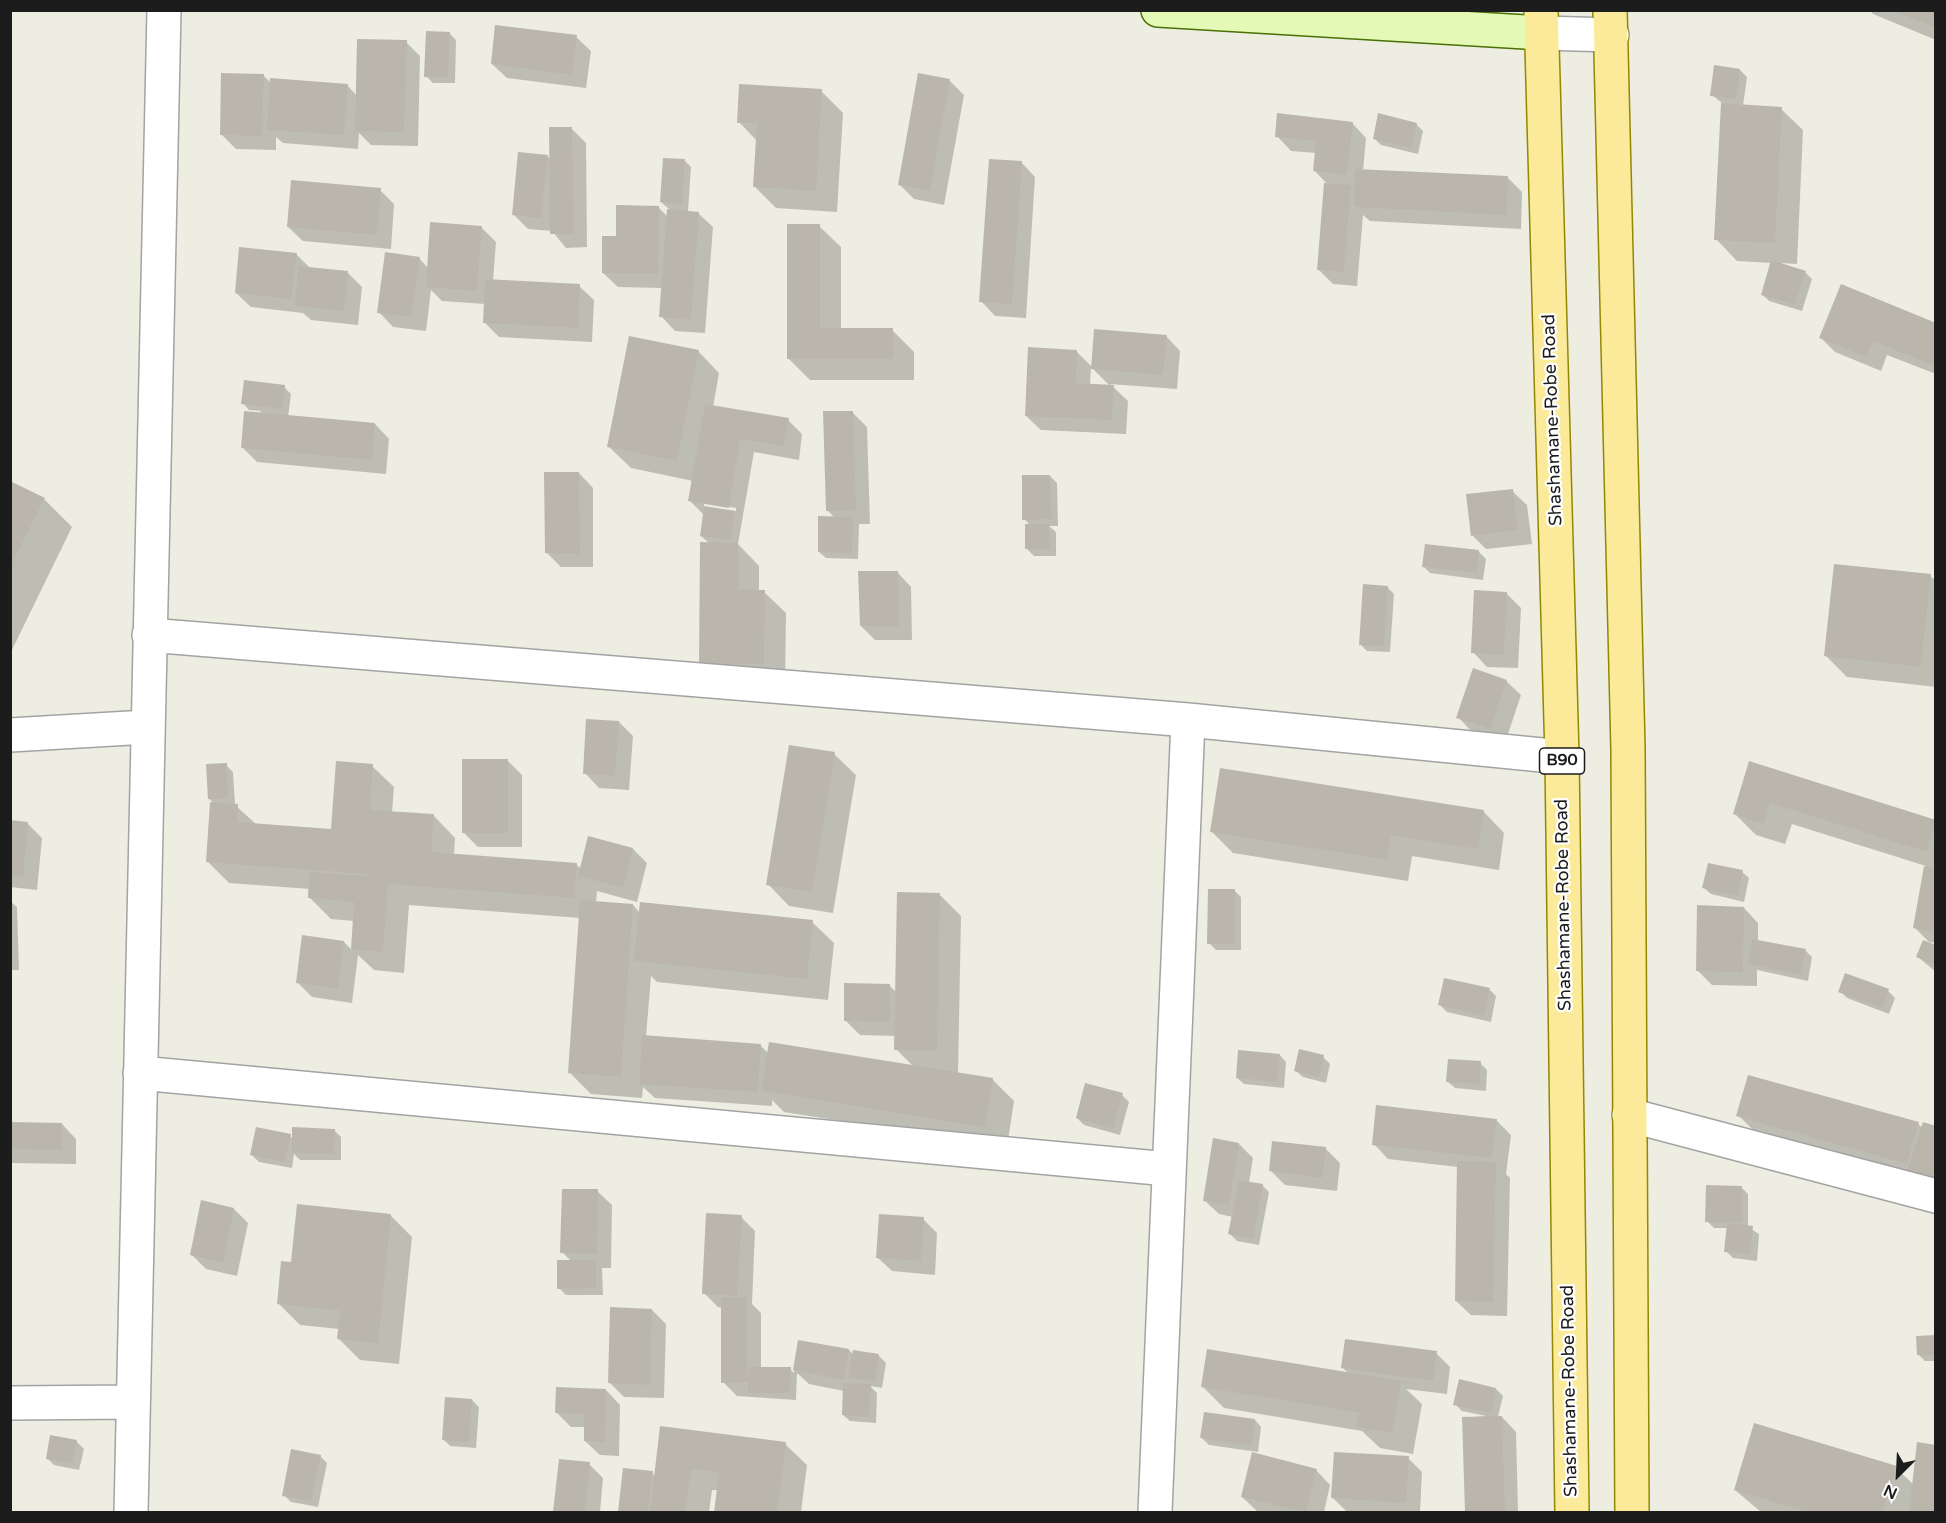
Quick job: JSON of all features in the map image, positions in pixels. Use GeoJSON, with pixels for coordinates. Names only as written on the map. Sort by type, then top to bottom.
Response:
{"type":"FeatureCollection","features":[{"type":"Feature","properties":{"kind":"main road","name":"Shashamane-Robe Road"},"geometry":{"type":"LineString","coordinates":[[1542,22],[1562,757],[1572,1512]]}},
{"type":"Feature","properties":{"kind":"main road"},"geometry":{"type":"LineString","coordinates":[[1611,23],[1628,750],[1632,1512]]}},
{"type":"Feature","properties":{"kind":"street"},"geometry":{"type":"LineString","coordinates":[[131,1512],[148,635],[164,10]]}},
{"type":"Feature","properties":{"kind":"street"},"geometry":{"type":"LineString","coordinates":[[1158,10],[1611,23]]}},
{"type":"Feature","properties":{"kind":"street"},"geometry":{"type":"LineString","coordinates":[[148,635],[1188,720],[1562,757]]}},
{"type":"Feature","properties":{"kind":"street"},"geometry":{"type":"LineString","coordinates":[[1155,1512],[1188,720]]}},
{"type":"Feature","properties":{"kind":"street"},"geometry":{"type":"LineString","coordinates":[[10,735],[147,727]]}},
{"type":"Feature","properties":{"kind":"street"},"geometry":{"type":"LineString","coordinates":[[140,1073],[1168,1169]]}},
{"type":"Feature","properties":{"kind":"street"},"geometry":{"type":"LineString","coordinates":[[1629,1115],[1935,1196]]}},
{"type":"Feature","properties":{"kind":"street"},"geometry":{"type":"LineString","coordinates":[[10,1403],[133,1402]]}},
{"type":"Feature","properties":{"kind":"building"},"geometry":{"type":"Polygon","coordinates":[[[1936,10],[1936,28],[1893,11],[1936,10]]]}},
{"type":"Feature","properties":{"kind":"building"},"geometry":{"type":"Polygon","coordinates":[[[495,25],[577,35],[572,75],[491,64],[495,25]]]}},
{"type":"Feature","properties":{"kind":"building"},"geometry":{"type":"Polygon","coordinates":[[[426,31],[450,32],[448,77],[424,77],[426,31]]]}},
{"type":"Feature","properties":{"kind":"building"},"geometry":{"type":"Polygon","coordinates":[[[357,39],[407,40],[404,132],[355,131],[357,39]]]}},
{"type":"Feature","properties":{"kind":"building"},"geometry":{"type":"Polygon","coordinates":[[[1714,65],[1740,69],[1736,99],[1710,96],[1714,65]]]}},
{"type":"Feature","properties":{"kind":"building"},"geometry":{"type":"Polygon","coordinates":[[[221,73],[264,74],[262,136],[220,135],[221,73]]]}},
{"type":"Feature","properties":{"kind":"building"},"geometry":{"type":"Polygon","coordinates":[[[918,73],[950,79],[930,191],[898,185],[918,73]]]}},
{"type":"Feature","properties":{"kind":"building"},"geometry":{"type":"Polygon","coordinates":[[[270,78],[348,84],[344,135],[267,130],[270,78]]]}},
{"type":"Feature","properties":{"kind":"building"},"geometry":{"type":"Polygon","coordinates":[[[739,84],[822,89],[816,191],[753,187],[757,123],[737,123],[739,84]]]}},
{"type":"Feature","properties":{"kind":"building"},"geometry":{"type":"Polygon","coordinates":[[[1721,103],[1782,107],[1775,243],[1714,240],[1721,103]]]}},
{"type":"Feature","properties":{"kind":"building"},"geometry":{"type":"Polygon","coordinates":[[[1277,113],[1353,122],[1347,175],[1313,171],[1316,141],[1275,137],[1277,113]]]}},
{"type":"Feature","properties":{"kind":"building"},"geometry":{"type":"Polygon","coordinates":[[[1378,113],[1417,123],[1411,148],[1373,139],[1378,113]]]}},
{"type":"Feature","properties":{"kind":"building"},"geometry":{"type":"Polygon","coordinates":[[[549,127],[572,127],[574,234],[550,234],[549,127]]]}},
{"type":"Feature","properties":{"kind":"building"},"geometry":{"type":"Polygon","coordinates":[[[518,152],[548,155],[541,218],[512,215],[518,152]]]}},
{"type":"Feature","properties":{"kind":"building"},"geometry":{"type":"Polygon","coordinates":[[[663,158],[685,159],[682,204],[660,202],[663,158]]]}},
{"type":"Feature","properties":{"kind":"building"},"geometry":{"type":"Polygon","coordinates":[[[989,159],[1022,161],[1012,304],[979,302],[989,159]]]}},
{"type":"Feature","properties":{"kind":"building"},"geometry":{"type":"Polygon","coordinates":[[[1355,169],[1508,176],[1507,215],[1354,207],[1355,169]]]}},
{"type":"Feature","properties":{"kind":"building"},"geometry":{"type":"Polygon","coordinates":[[[291,180],[381,188],[377,235],[287,227],[291,180]]]}},
{"type":"Feature","properties":{"kind":"building"},"geometry":{"type":"Polygon","coordinates":[[[1324,183],[1351,185],[1344,272],[1317,270],[1324,183]]]}},
{"type":"Feature","properties":{"kind":"building"},"geometry":{"type":"Polygon","coordinates":[[[616,205],[659,206],[658,274],[602,273],[602,236],[616,236],[616,205]]]}},
{"type":"Feature","properties":{"kind":"building"},"geometry":{"type":"Polygon","coordinates":[[[667,209],[699,212],[691,320],[659,317],[667,209]]]}},
{"type":"Feature","properties":{"kind":"building"},"geometry":{"type":"Polygon","coordinates":[[[430,222],[482,226],[477,291],[426,287],[430,222]]]}},
{"type":"Feature","properties":{"kind":"building"},"geometry":{"type":"Polygon","coordinates":[[[787,224],[820,224],[820,328],[893,328],[893,359],[787,359],[787,224]]]}},
{"type":"Feature","properties":{"kind":"building"},"geometry":{"type":"Polygon","coordinates":[[[239,247],[297,253],[291,299],[235,293],[239,247]]]}},
{"type":"Feature","properties":{"kind":"building"},"geometry":{"type":"Polygon","coordinates":[[[385,252],[420,257],[411,317],[377,313],[385,252]]]}},
{"type":"Feature","properties":{"kind":"building"},"geometry":{"type":"Polygon","coordinates":[[[1771,260],[1806,271],[1795,305],[1761,295],[1771,260]]]}},
{"type":"Feature","properties":{"kind":"building"},"geometry":{"type":"Polygon","coordinates":[[[298,266],[348,271],[344,311],[295,306],[298,266]]]}},
{"type":"Feature","properties":{"kind":"building"},"geometry":{"type":"Polygon","coordinates":[[[485,279],[580,284],[578,328],[483,323],[485,279]]]}},
{"type":"Feature","properties":{"kind":"building"},"geometry":{"type":"Polygon","coordinates":[[[1841,284],[1936,323],[1936,359],[1933,365],[1873,341],[1866,357],[1819,338],[1841,284]]]}},
{"type":"Feature","properties":{"kind":"building"},"geometry":{"type":"Polygon","coordinates":[[[1094,329],[1167,335],[1163,375],[1091,369],[1094,329]]]}},
{"type":"Feature","properties":{"kind":"building"},"geometry":{"type":"Polygon","coordinates":[[[629,336],[699,350],[677,461],[607,447],[629,336]]]}},
{"type":"Feature","properties":{"kind":"building"},"geometry":{"type":"Polygon","coordinates":[[[1028,347],[1077,350],[1076,383],[1114,385],[1112,420],[1025,416],[1028,347]]]}},
{"type":"Feature","properties":{"kind":"building"},"geometry":{"type":"Polygon","coordinates":[[[244,380],[285,385],[282,409],[241,404],[244,380]]]}},
{"type":"Feature","properties":{"kind":"building"},"geometry":{"type":"Polygon","coordinates":[[[705,404],[789,418],[784,446],[740,439],[729,508],[688,501],[705,404]]]}},
{"type":"Feature","properties":{"kind":"building"},"geometry":{"type":"Polygon","coordinates":[[[244,411],[375,423],[372,460],[241,448],[244,411]]]}},
{"type":"Feature","properties":{"kind":"building"},"geometry":{"type":"Polygon","coordinates":[[[823,411],[853,411],[856,510],[826,511],[823,411]]]}},
{"type":"Feature","properties":{"kind":"building"},"geometry":{"type":"Polygon","coordinates":[[[544,472],[579,472],[580,554],[545,553],[544,472]]]}},
{"type":"Feature","properties":{"kind":"building"},"geometry":{"type":"Polygon","coordinates":[[[1022,475],[1050,475],[1052,519],[1022,520],[1022,475]]]}},
{"type":"Feature","properties":{"kind":"building"},"geometry":{"type":"Polygon","coordinates":[[[10,481],[45,498],[10,568],[10,481]]]}},
{"type":"Feature","properties":{"kind":"building"},"geometry":{"type":"Polygon","coordinates":[[[1513,489],[1518,530],[1471,536],[1466,494],[1513,489]]]}},
{"type":"Feature","properties":{"kind":"building"},"geometry":{"type":"Polygon","coordinates":[[[704,507],[735,511],[731,540],[700,536],[704,507]]]}},
{"type":"Feature","properties":{"kind":"building"},"geometry":{"type":"Polygon","coordinates":[[[818,516],[853,517],[852,553],[818,552],[818,516]]]}},
{"type":"Feature","properties":{"kind":"building"},"geometry":{"type":"Polygon","coordinates":[[[1025,524],[1049,524],[1050,549],[1025,549],[1025,524]]]}},
{"type":"Feature","properties":{"kind":"building"},"geometry":{"type":"Polygon","coordinates":[[[700,542],[738,543],[738,590],[765,590],[764,664],[699,663],[700,542]]]}},
{"type":"Feature","properties":{"kind":"building"},"geometry":{"type":"Polygon","coordinates":[[[1425,544],[1479,550],[1477,573],[1422,567],[1425,544]]]}},
{"type":"Feature","properties":{"kind":"building"},"geometry":{"type":"Polygon","coordinates":[[[1834,564],[1931,574],[1921,667],[1824,656],[1834,564]]]}},
{"type":"Feature","properties":{"kind":"building"},"geometry":{"type":"Polygon","coordinates":[[[858,571],[898,571],[899,626],[860,626],[858,571]]]}},
{"type":"Feature","properties":{"kind":"building"},"geometry":{"type":"Polygon","coordinates":[[[1363,584],[1388,586],[1384,646],[1359,645],[1363,584]]]}},
{"type":"Feature","properties":{"kind":"building"},"geometry":{"type":"Polygon","coordinates":[[[1474,590],[1507,592],[1504,655],[1471,653],[1474,590]]]}},
{"type":"Feature","properties":{"kind":"building"},"geometry":{"type":"Polygon","coordinates":[[[1473,668],[1507,680],[1491,729],[1456,718],[1473,668]]]}},
{"type":"Feature","properties":{"kind":"building"},"geometry":{"type":"Polygon","coordinates":[[[586,719],[619,721],[615,776],[583,774],[586,719]]]}},
{"type":"Feature","properties":{"kind":"building"},"geometry":{"type":"Polygon","coordinates":[[[789,745],[835,752],[812,892],[766,885],[789,745]]]}},
{"type":"Feature","properties":{"kind":"building"},"geometry":{"type":"Polygon","coordinates":[[[462,759],[508,759],[508,833],[462,833],[462,759]]]}},
{"type":"Feature","properties":{"kind":"building"},"geometry":{"type":"Polygon","coordinates":[[[336,761],[373,764],[370,810],[434,814],[431,852],[577,863],[574,898],[388,884],[383,952],[351,949],[354,902],[308,898],[309,872],[366,876],[366,874],[206,862],[210,802],[238,804],[237,822],[331,829],[336,761]]]}},
{"type":"Feature","properties":{"kind":"building"},"geometry":{"type":"Polygon","coordinates":[[[1749,761],[1936,820],[1927,852],[1770,803],[1764,824],[1733,814],[1749,761]]]}},
{"type":"Feature","properties":{"kind":"building"},"geometry":{"type":"Polygon","coordinates":[[[227,763],[228,798],[208,799],[206,764],[227,763]]]}},
{"type":"Feature","properties":{"kind":"building"},"geometry":{"type":"Polygon","coordinates":[[[1220,768],[1484,810],[1478,849],[1391,835],[1387,860],[1210,832],[1220,768]]]}},
{"type":"Feature","properties":{"kind":"building"},"geometry":{"type":"Polygon","coordinates":[[[10,820],[28,822],[23,876],[10,875],[10,820]]]}},
{"type":"Feature","properties":{"kind":"building"},"geometry":{"type":"Polygon","coordinates":[[[588,836],[633,848],[623,888],[578,876],[588,836]]]}},
{"type":"Feature","properties":{"kind":"building"},"geometry":{"type":"Polygon","coordinates":[[[1708,863],[1743,870],[1737,896],[1702,888],[1708,863]]]}},
{"type":"Feature","properties":{"kind":"building"},"geometry":{"type":"Polygon","coordinates":[[[1924,866],[1936,868],[1936,932],[1913,928],[1924,866]]]}},
{"type":"Feature","properties":{"kind":"building"},"geometry":{"type":"Polygon","coordinates":[[[1208,889],[1235,889],[1235,944],[1207,944],[1208,889]]]}},
{"type":"Feature","properties":{"kind":"building"},"geometry":{"type":"Polygon","coordinates":[[[897,892],[940,893],[937,1050],[894,1050],[897,892]]]}},
{"type":"Feature","properties":{"kind":"building"},"geometry":{"type":"Polygon","coordinates":[[[580,900],[633,904],[621,1077],[568,1073],[580,900]]]}},
{"type":"Feature","properties":{"kind":"building"},"geometry":{"type":"Polygon","coordinates":[[[640,902],[813,920],[807,979],[634,961],[640,902]]]}},
{"type":"Feature","properties":{"kind":"building"},"geometry":{"type":"Polygon","coordinates":[[[1697,905],[1744,907],[1743,972],[1696,971],[1697,905]]]}},
{"type":"Feature","properties":{"kind":"building"},"geometry":{"type":"Polygon","coordinates":[[[302,935],[344,941],[338,989],[296,983],[302,935]]]}},
{"type":"Feature","properties":{"kind":"building"},"geometry":{"type":"Polygon","coordinates":[[[1752,939],[1806,949],[1801,975],[1748,964],[1752,939]]]}},
{"type":"Feature","properties":{"kind":"building"},"geometry":{"type":"Polygon","coordinates":[[[1923,940],[1936,945],[1936,965],[1916,957],[1923,940]]]}},
{"type":"Feature","properties":{"kind":"building"},"geometry":{"type":"Polygon","coordinates":[[[1845,973],[1889,989],[1882,1008],[1838,992],[1845,973]]]}},
{"type":"Feature","properties":{"kind":"building"},"geometry":{"type":"Polygon","coordinates":[[[1444,978],[1490,988],[1484,1016],[1438,1005],[1444,978]]]}},
{"type":"Feature","properties":{"kind":"building"},"geometry":{"type":"Polygon","coordinates":[[[844,983],[890,984],[890,1022],[844,1021],[844,983]]]}},
{"type":"Feature","properties":{"kind":"building"},"geometry":{"type":"Polygon","coordinates":[[[642,1035],[761,1044],[758,1092],[639,1084],[642,1035]]]}},
{"type":"Feature","properties":{"kind":"building"},"geometry":{"type":"Polygon","coordinates":[[[769,1042],[993,1078],[985,1127],[761,1091],[769,1042]]]}},
{"type":"Feature","properties":{"kind":"building"},"geometry":{"type":"Polygon","coordinates":[[[1299,1049],[1324,1055],[1319,1077],[1294,1071],[1299,1049]]]}},
{"type":"Feature","properties":{"kind":"building"},"geometry":{"type":"Polygon","coordinates":[[[1238,1050],[1280,1054],[1277,1082],[1236,1078],[1238,1050]]]}},
{"type":"Feature","properties":{"kind":"building"},"geometry":{"type":"Polygon","coordinates":[[[1448,1059],[1481,1061],[1479,1084],[1446,1082],[1448,1059]]]}},
{"type":"Feature","properties":{"kind":"building"},"geometry":{"type":"Polygon","coordinates":[[[1748,1075],[1919,1122],[1907,1164],[1736,1116],[1748,1075]]]}},
{"type":"Feature","properties":{"kind":"building"},"geometry":{"type":"Polygon","coordinates":[[[1085,1083],[1123,1093],[1113,1129],[1076,1118],[1085,1083]]]}},
{"type":"Feature","properties":{"kind":"building"},"geometry":{"type":"Polygon","coordinates":[[[1376,1105],[1497,1119],[1492,1158],[1372,1145],[1376,1105]]]}},
{"type":"Feature","properties":{"kind":"building"},"geometry":{"type":"Polygon","coordinates":[[[10,1122],[62,1123],[62,1150],[10,1149],[10,1122]]]}},
{"type":"Feature","properties":{"kind":"building"},"geometry":{"type":"Polygon","coordinates":[[[1923,1122],[1936,1126],[1936,1179],[1907,1170],[1923,1122]]]}},
{"type":"Feature","properties":{"kind":"building"},"geometry":{"type":"Polygon","coordinates":[[[256,1127],[291,1134],[285,1162],[250,1155],[256,1127]]]}},
{"type":"Feature","properties":{"kind":"building"},"geometry":{"type":"Polygon","coordinates":[[[292,1127],[335,1129],[334,1154],[292,1153],[292,1127]]]}},
{"type":"Feature","properties":{"kind":"building"},"geometry":{"type":"Polygon","coordinates":[[[1213,1138],[1239,1143],[1229,1205],[1203,1201],[1213,1138]]]}},
{"type":"Feature","properties":{"kind":"building"},"geometry":{"type":"Polygon","coordinates":[[[1272,1141],[1326,1147],[1323,1178],[1269,1171],[1272,1141]]]}},
{"type":"Feature","properties":{"kind":"building"},"geometry":{"type":"Polygon","coordinates":[[[1457,1161],[1496,1162],[1493,1302],[1455,1301],[1457,1161]]]}},
{"type":"Feature","properties":{"kind":"building"},"geometry":{"type":"Polygon","coordinates":[[[1239,1180],[1263,1184],[1253,1239],[1228,1234],[1239,1180]]]}},
{"type":"Feature","properties":{"kind":"building"},"geometry":{"type":"Polygon","coordinates":[[[1706,1185],[1742,1186],[1742,1223],[1705,1222],[1706,1185]]]}},
{"type":"Feature","properties":{"kind":"building"},"geometry":{"type":"Polygon","coordinates":[[[562,1189],[598,1189],[597,1254],[560,1253],[562,1189]]]}},
{"type":"Feature","properties":{"kind":"building"},"geometry":{"type":"Polygon","coordinates":[[[201,1200],[234,1208],[223,1263],[190,1255],[201,1200]]]}},
{"type":"Feature","properties":{"kind":"building"},"geometry":{"type":"Polygon","coordinates":[[[297,1204],[391,1214],[378,1343],[337,1339],[340,1311],[277,1304],[281,1261],[291,1262],[297,1204]]]}},
{"type":"Feature","properties":{"kind":"building"},"geometry":{"type":"Polygon","coordinates":[[[706,1213],[742,1215],[737,1296],[702,1294],[706,1213]]]}},
{"type":"Feature","properties":{"kind":"building"},"geometry":{"type":"Polygon","coordinates":[[[879,1214],[924,1217],[921,1261],[876,1258],[879,1214]]]}},
{"type":"Feature","properties":{"kind":"building"},"geometry":{"type":"Polygon","coordinates":[[[1727,1223],[1753,1226],[1750,1254],[1724,1252],[1727,1223]]]}},
{"type":"Feature","properties":{"kind":"building"},"geometry":{"type":"Polygon","coordinates":[[[557,1260],[596,1260],[596,1288],[557,1289],[557,1260]]]}},
{"type":"Feature","properties":{"kind":"building"},"geometry":{"type":"Polygon","coordinates":[[[721,1297],[747,1297],[747,1379],[748,1367],[791,1367],[790,1393],[748,1393],[748,1382],[721,1383],[721,1297]]]}},
{"type":"Feature","properties":{"kind":"building"},"geometry":{"type":"Polygon","coordinates":[[[610,1307],[652,1309],[650,1385],[608,1383],[610,1307]]]}},
{"type":"Feature","properties":{"kind":"building"},"geometry":{"type":"Polygon","coordinates":[[[1936,1335],[1936,1355],[1917,1355],[1916,1336],[1936,1335]]]}},
{"type":"Feature","properties":{"kind":"building"},"geometry":{"type":"Polygon","coordinates":[[[1345,1339],[1437,1351],[1433,1381],[1341,1368],[1345,1339]]]}},
{"type":"Feature","properties":{"kind":"building"},"geometry":{"type":"Polygon","coordinates":[[[798,1340],[849,1349],[844,1380],[793,1370],[798,1340]]]}},
{"type":"Feature","properties":{"kind":"building"},"geometry":{"type":"Polygon","coordinates":[[[1207,1349],[1401,1381],[1392,1433],[1356,1427],[1359,1413],[1201,1387],[1207,1349]]]}},
{"type":"Feature","properties":{"kind":"building"},"geometry":{"type":"Polygon","coordinates":[[[853,1350],[879,1354],[875,1382],[848,1377],[853,1350]]]}},
{"type":"Feature","properties":{"kind":"building"},"geometry":{"type":"Polygon","coordinates":[[[1459,1379],[1496,1388],[1491,1413],[1453,1405],[1459,1379]]]}},
{"type":"Feature","properties":{"kind":"building"},"geometry":{"type":"Polygon","coordinates":[[[843,1383],[871,1384],[869,1417],[842,1415],[843,1383]]]}},
{"type":"Feature","properties":{"kind":"building"},"geometry":{"type":"Polygon","coordinates":[[[556,1387],[606,1389],[605,1442],[584,1441],[584,1414],[555,1413],[556,1387]]]}},
{"type":"Feature","properties":{"kind":"building"},"geometry":{"type":"Polygon","coordinates":[[[445,1397],[472,1399],[469,1442],[442,1440],[445,1397]]]}},
{"type":"Feature","properties":{"kind":"building"},"geometry":{"type":"Polygon","coordinates":[[[1204,1412],[1255,1419],[1252,1446],[1200,1438],[1204,1412]]]}},
{"type":"Feature","properties":{"kind":"building"},"geometry":{"type":"Polygon","coordinates":[[[1502,1416],[1505,1512],[1465,1512],[1462,1417],[1502,1416]]]}},
{"type":"Feature","properties":{"kind":"building"},"geometry":{"type":"Polygon","coordinates":[[[1754,1423],[1897,1466],[1883,1512],[1807,1512],[1734,1490],[1754,1423]]]}},
{"type":"Feature","properties":{"kind":"building"},"geometry":{"type":"Polygon","coordinates":[[[660,1426],[786,1442],[777,1512],[714,1512],[719,1472],[691,1469],[685,1512],[650,1512],[660,1426]]]}},
{"type":"Feature","properties":{"kind":"building"},"geometry":{"type":"Polygon","coordinates":[[[50,1435],[77,1440],[72,1464],[46,1459],[50,1435]]]}},
{"type":"Feature","properties":{"kind":"building"},"geometry":{"type":"Polygon","coordinates":[[[1917,1442],[1936,1445],[1936,1512],[1909,1512],[1917,1442]]]}},
{"type":"Feature","properties":{"kind":"building"},"geometry":{"type":"Polygon","coordinates":[[[291,1449],[321,1455],[311,1501],[282,1496],[291,1449]]]}},
{"type":"Feature","properties":{"kind":"building"},"geometry":{"type":"Polygon","coordinates":[[[1252,1452],[1317,1469],[1306,1512],[1241,1497],[1252,1452]]]}},
{"type":"Feature","properties":{"kind":"building"},"geometry":{"type":"Polygon","coordinates":[[[1334,1452],[1409,1456],[1406,1503],[1331,1498],[1334,1452]]]}},
{"type":"Feature","properties":{"kind":"building"},"geometry":{"type":"Polygon","coordinates":[[[559,1459],[590,1462],[585,1512],[553,1512],[559,1459]]]}},
{"type":"Feature","properties":{"kind":"building"},"geometry":{"type":"Polygon","coordinates":[[[623,1468],[653,1471],[648,1512],[618,1512],[623,1468]]]}}]}
